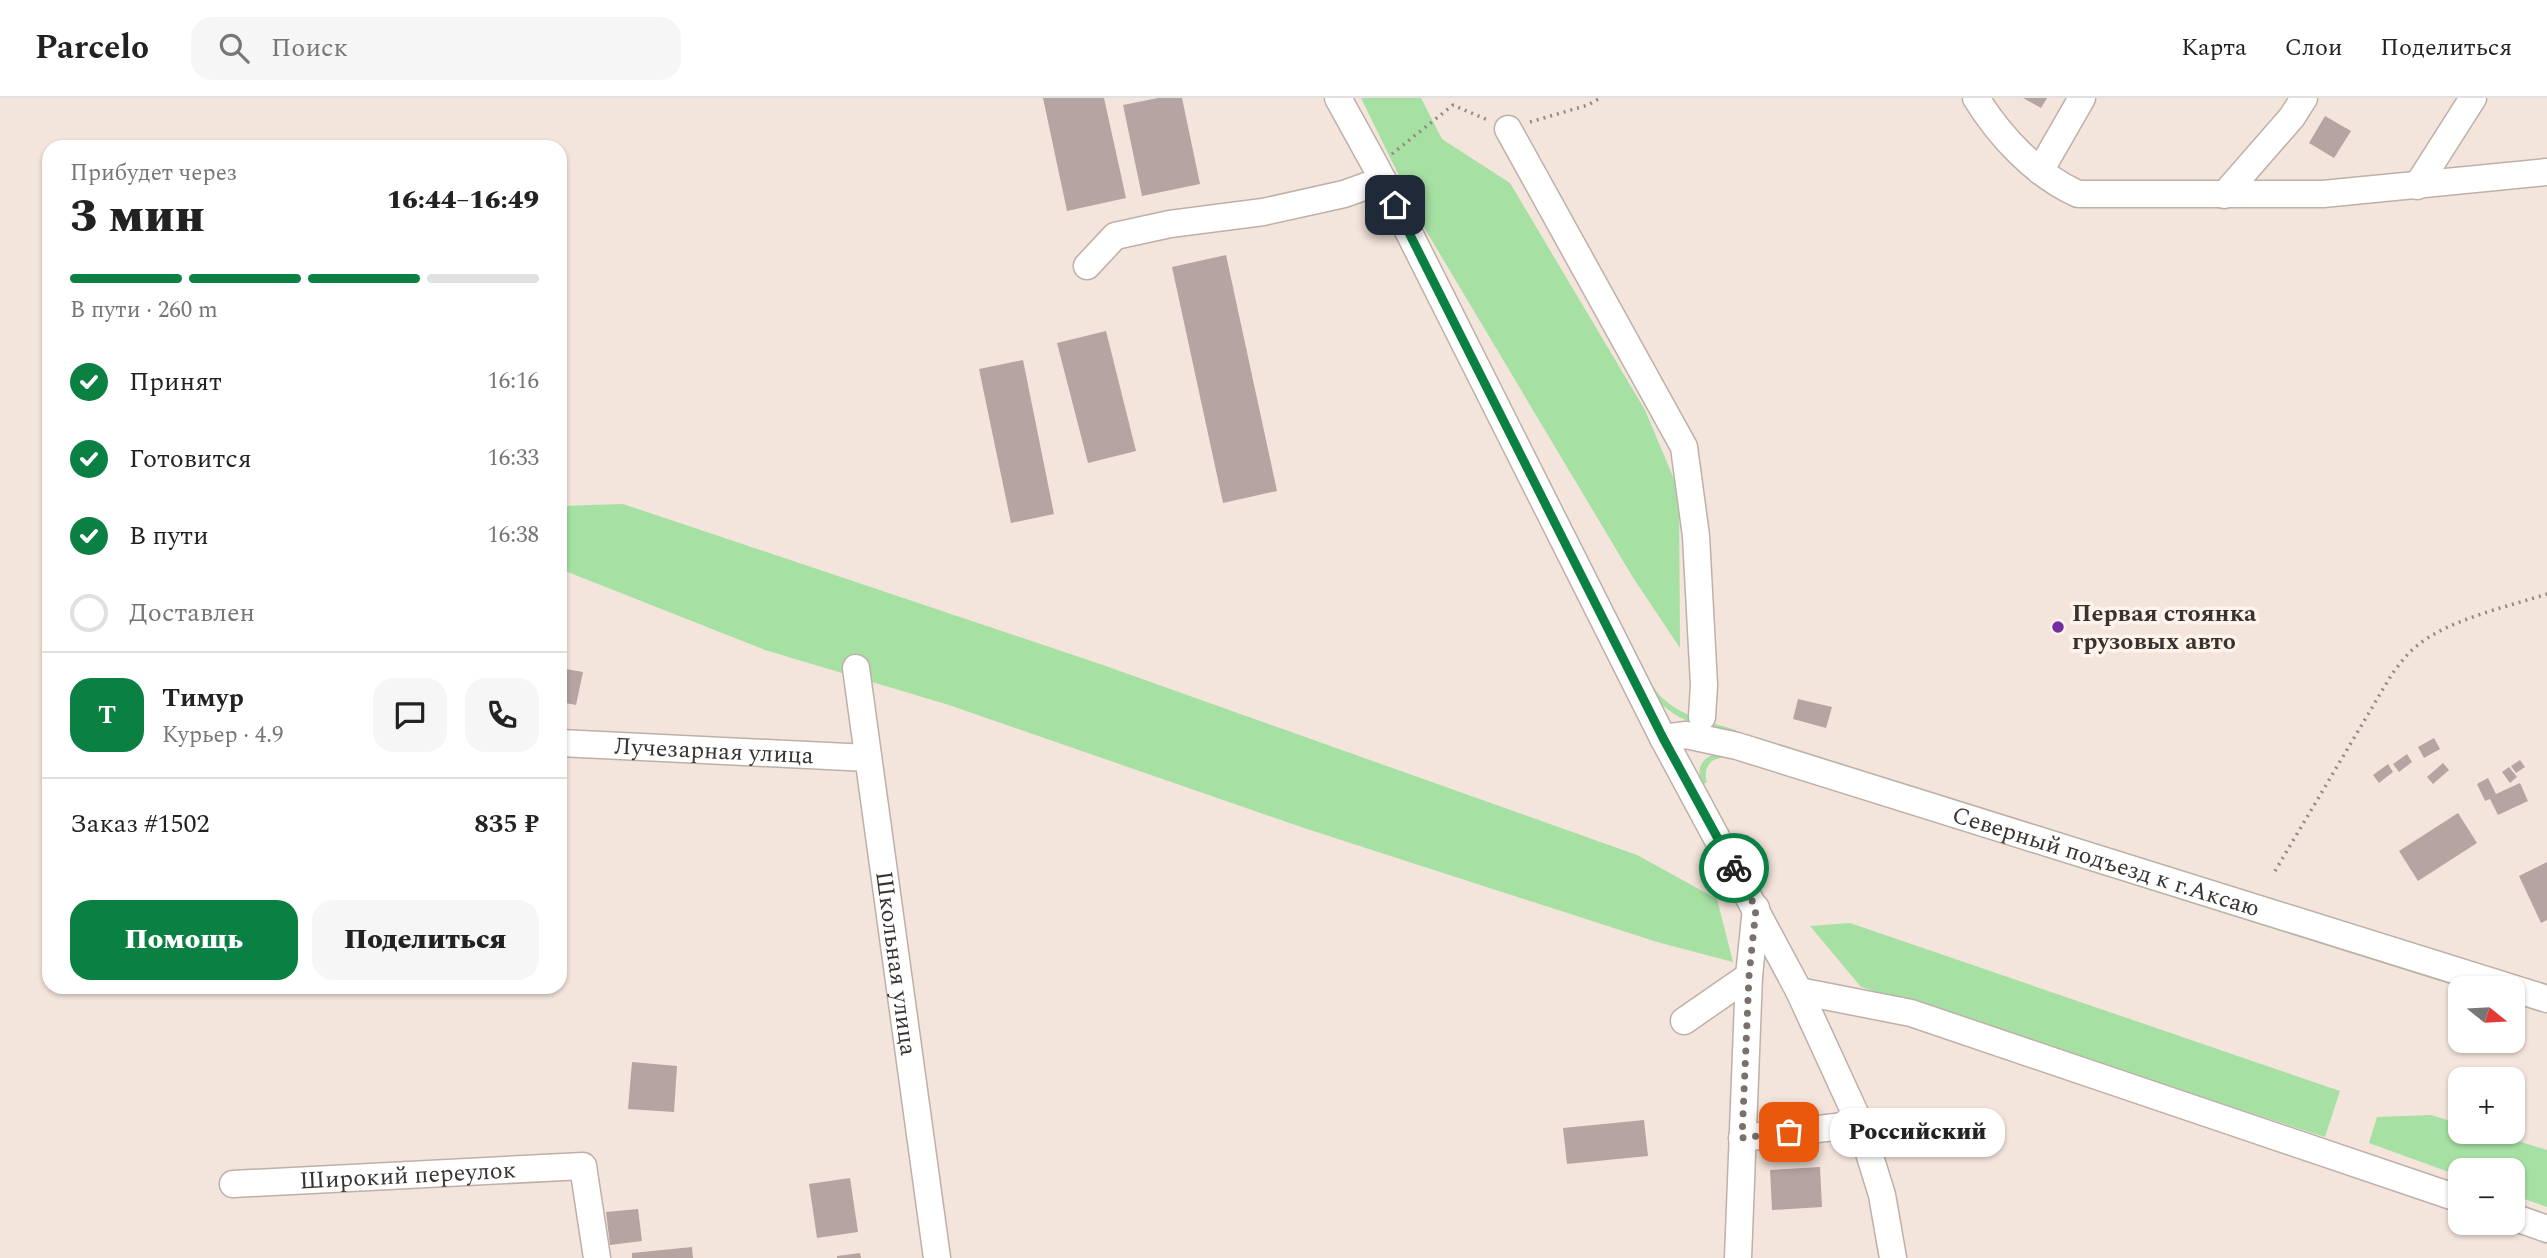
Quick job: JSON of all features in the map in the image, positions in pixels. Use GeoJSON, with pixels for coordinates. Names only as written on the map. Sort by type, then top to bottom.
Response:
{"type":"FeatureCollection","features":[{"type":"Feature","properties":{"kind":"street"},"geometry":{"type":"LineString","coordinates":[[1338,98],[1380,174],[1663,738],[1799,991],[1860,1124],[1882,1195],[1892,1258]]}},
{"type":"Feature","properties":{"kind":"street"},"geometry":{"type":"LineString","coordinates":[[1976,98],[2004,135],[2040,171],[2058,185],[2078,194],[2323,194],[2547,172]]}},
{"type":"Feature","properties":{"kind":"street"},"geometry":{"type":"LineString","coordinates":[[2040,171],[2082,98]]}},
{"type":"Feature","properties":{"kind":"street"},"geometry":{"type":"LineString","coordinates":[[2224,195],[2292,117],[2304,98]]}},
{"type":"Feature","properties":{"kind":"street"},"geometry":{"type":"LineString","coordinates":[[2417,186],[2473,98]]}},
{"type":"Feature","properties":{"kind":"street"},"geometry":{"type":"LineString","coordinates":[[1508,129],[1684,447],[1696,536],[1704,685],[1702,717]]}},
{"type":"Feature","properties":{"kind":"street"},"geometry":{"type":"LineString","coordinates":[[1087,266],[1115,236],[1170,224],[1263,212],[1344,194],[1380,174]]}},
{"type":"Feature","properties":{"kind":"street","name":"Школьная улица"},"geometry":{"type":"LineString","coordinates":[[856,668],[937,1258]]}},
{"type":"Feature","properties":{"kind":"street","name":"Северный подъезд к г.Аксаю"},"geometry":{"type":"LineString","coordinates":[[1663,738],[1686,735],[1737,746],[2547,999]]}},
{"type":"Feature","properties":{"kind":"street","name":"Лучезарная улица"},"geometry":{"type":"LineString","coordinates":[[567,743],[868,758]]}},
{"type":"Feature","properties":{"kind":"street"},"geometry":{"type":"LineString","coordinates":[[1738,1258],[1749,976],[1756,908]]}},
{"type":"Feature","properties":{"kind":"street"},"geometry":{"type":"LineString","coordinates":[[1684,1021],[1749,976]]}},
{"type":"Feature","properties":{"kind":"street"},"geometry":{"type":"LineString","coordinates":[[1799,991],[1911,1013],[2448,1195]]}},
{"type":"Feature","properties":{"kind":"street"},"geometry":{"type":"LineString","coordinates":[[1742,1138],[1860,1124]]}},
{"type":"Feature","properties":{"kind":"street","name":"Широкий переулок"},"geometry":{"type":"LineString","coordinates":[[233,1184],[583,1166],[597,1258]]}},
{"type":"Feature","properties":{"kind":"street"},"geometry":{"type":"LineString","coordinates":[[2525,1221],[2547,1229]]}},
{"type":"Feature","properties":{"kind":"path"},"geometry":{"type":"LineString","coordinates":[[1380,174],[1452,106],[1508,129],[1588,105],[1600,98]]}},
{"type":"Feature","properties":{"kind":"path"},"geometry":{"type":"LineString","coordinates":[[2275,871],[2392,674],[2405,657],[2419,644],[2452,626],[2547,594]]}},
{"type":"Feature","properties":{"kind":"green space"},"geometry":{"type":"Polygon","coordinates":[[[1361,98],[1421,98],[1442,139],[1510,183],[1645,410],[1679,491],[1680,648],[1632,576],[1425,229],[1361,98]]]}},
{"type":"Feature","properties":{"kind":"green space"},"geometry":{"type":"Polygon","coordinates":[[[623,504],[1103,665],[1637,855],[1717,899],[1733,962],[1657,942],[1307,829],[949,705],[765,650],[567,572],[567,506],[623,504]]]}},
{"type":"Feature","properties":{"kind":"green space"},"geometry":{"type":"Polygon","coordinates":[[[1652,685],[1678,710],[1736,730],[1734,736],[1697,725],[1676,715],[1647,688],[1652,685]]]}},
{"type":"Feature","properties":{"kind":"green space"},"geometry":{"type":"Polygon","coordinates":[[[1747,734],[2521,976],[2502,976],[1745,739],[1747,734]]]}},
{"type":"Feature","properties":{"kind":"green space"},"geometry":{"type":"Polygon","coordinates":[[[1729,752],[1727,758],[1717,759],[1707,767],[1707,782],[1702,785],[1701,764],[1715,754],[1729,752]]]}},
{"type":"Feature","properties":{"kind":"green space"},"geometry":{"type":"Polygon","coordinates":[[[1740,756],[2448,978],[2448,984],[1738,761],[1740,756]]]}},
{"type":"Feature","properties":{"kind":"green space"},"geometry":{"type":"Polygon","coordinates":[[[1850,923],[2340,1091],[2325,1137],[1861,987],[1810,926],[1850,923]]]}},
{"type":"Feature","properties":{"kind":"green space"},"geometry":{"type":"Polygon","coordinates":[[[2525,977],[2547,984],[2547,990],[2525,983],[2525,977]]]}},
{"type":"Feature","properties":{"kind":"green space"},"geometry":{"type":"Polygon","coordinates":[[[2431,1115],[2448,1120],[2448,1144],[2525,1143],[2547,1150],[2547,1207],[2525,1199],[2525,1158],[2448,1158],[2448,1172],[2369,1143],[2377,1117],[2431,1115]]]}},
{"type":"Feature","properties":{"kind":"building"},"geometry":{"type":"Polygon","coordinates":[[[1043,98],[1104,98],[1126,198],[1067,211],[1043,98]]]}},
{"type":"Feature","properties":{"kind":"building"},"geometry":{"type":"Polygon","coordinates":[[[1158,98],[1182,98],[1200,184],[1142,196],[1123,105],[1158,98]]]}},
{"type":"Feature","properties":{"kind":"building"},"geometry":{"type":"Polygon","coordinates":[[[2023,98],[2047,98],[2041,108],[2023,98]]]}},
{"type":"Feature","properties":{"kind":"building"},"geometry":{"type":"Polygon","coordinates":[[[2325,116],[2351,131],[2334,158],[2309,143],[2325,116]]]}},
{"type":"Feature","properties":{"kind":"building"},"geometry":{"type":"Polygon","coordinates":[[[1226,255],[1277,491],[1223,503],[1172,267],[1226,255]]]}},
{"type":"Feature","properties":{"kind":"building"},"geometry":{"type":"Polygon","coordinates":[[[1106,331],[1136,451],[1088,463],[1057,343],[1106,331]]]}},
{"type":"Feature","properties":{"kind":"building"},"geometry":{"type":"Polygon","coordinates":[[[1023,360],[1054,514],[1011,523],[979,369],[1023,360]]]}},
{"type":"Feature","properties":{"kind":"building"},"geometry":{"type":"Polygon","coordinates":[[[567,669],[583,672],[576,705],[567,703],[567,669]]]}},
{"type":"Feature","properties":{"kind":"building"},"geometry":{"type":"Polygon","coordinates":[[[1798,699],[1832,707],[1826,728],[1793,719],[1798,699]]]}},
{"type":"Feature","properties":{"kind":"building"},"geometry":{"type":"Polygon","coordinates":[[[2434,738],[2440,749],[2424,758],[2418,747],[2434,738]]]}},
{"type":"Feature","properties":{"kind":"building"},"geometry":{"type":"Polygon","coordinates":[[[2407,754],[2412,762],[2399,772],[2393,764],[2407,754]]]}},
{"type":"Feature","properties":{"kind":"building"},"geometry":{"type":"Polygon","coordinates":[[[2520,760],[2525,767],[2516,773],[2511,766],[2520,760]]]}},
{"type":"Feature","properties":{"kind":"building"},"geometry":{"type":"Polygon","coordinates":[[[2443,763],[2449,770],[2433,784],[2427,777],[2443,763]]]}},
{"type":"Feature","properties":{"kind":"building"},"geometry":{"type":"Polygon","coordinates":[[[2388,764],[2393,772],[2379,783],[2373,775],[2388,764]]]}},
{"type":"Feature","properties":{"kind":"building"},"geometry":{"type":"Polygon","coordinates":[[[2509,767],[2517,777],[2510,783],[2502,772],[2509,767]]]}},
{"type":"Feature","properties":{"kind":"building"},"geometry":{"type":"Polygon","coordinates":[[[2488,778],[2496,794],[2520,783],[2528,801],[2498,815],[2490,799],[2485,801],[2477,784],[2488,778]]]}},
{"type":"Feature","properties":{"kind":"building"},"geometry":{"type":"Polygon","coordinates":[[[2458,813],[2477,843],[2418,881],[2399,851],[2458,813]]]}},
{"type":"Feature","properties":{"kind":"building"},"geometry":{"type":"Polygon","coordinates":[[[2547,862],[2547,920],[2541,923],[2519,876],[2547,862]]]}},
{"type":"Feature","properties":{"kind":"building"},"geometry":{"type":"Polygon","coordinates":[[[632,1062],[677,1066],[674,1112],[628,1109],[632,1062]]]}},
{"type":"Feature","properties":{"kind":"building"},"geometry":{"type":"Polygon","coordinates":[[[1644,1120],[1648,1156],[1567,1164],[1563,1128],[1644,1120]]]}},
{"type":"Feature","properties":{"kind":"building"},"geometry":{"type":"Polygon","coordinates":[[[1820,1167],[1822,1207],[1772,1210],[1770,1170],[1820,1167]]]}},
{"type":"Feature","properties":{"kind":"building"},"geometry":{"type":"Polygon","coordinates":[[[850,1178],[858,1232],[817,1238],[809,1184],[850,1178]]]}},
{"type":"Feature","properties":{"kind":"building"},"geometry":{"type":"Polygon","coordinates":[[[638,1209],[642,1241],[610,1245],[606,1212],[638,1209]]]}},
{"type":"Feature","properties":{"kind":"building"},"geometry":{"type":"Polygon","coordinates":[[[692,1247],[693,1258],[632,1258],[632,1253],[692,1247]]]}},
{"type":"Feature","properties":{"kind":"building"},"geometry":{"type":"Polygon","coordinates":[[[860,1253],[861,1258],[837,1258],[837,1256],[860,1253]]]}},
{"type":"Feature","properties":{"kind":"way so far"},"geometry":{"type":"LineString","coordinates":[[1734,868],[1756,908],[1749,976],[1742,1138],[1789,1132]]}},
{"type":"Feature","properties":{"kind":"place","name":"Первая стоянка грузовых авто"},"geometry":{"type":"Point","coordinates":[2058,627]}},
{"type":"Feature","properties":{"kind":"place","name":"Российский"},"geometry":{"type":"Point","coordinates":[1789,1132]}},
{"type":"Feature","properties":{"kind":"route"},"geometry":{"type":"LineString","coordinates":[[1395,205],[1663,738],[1734,868]]}}]}
